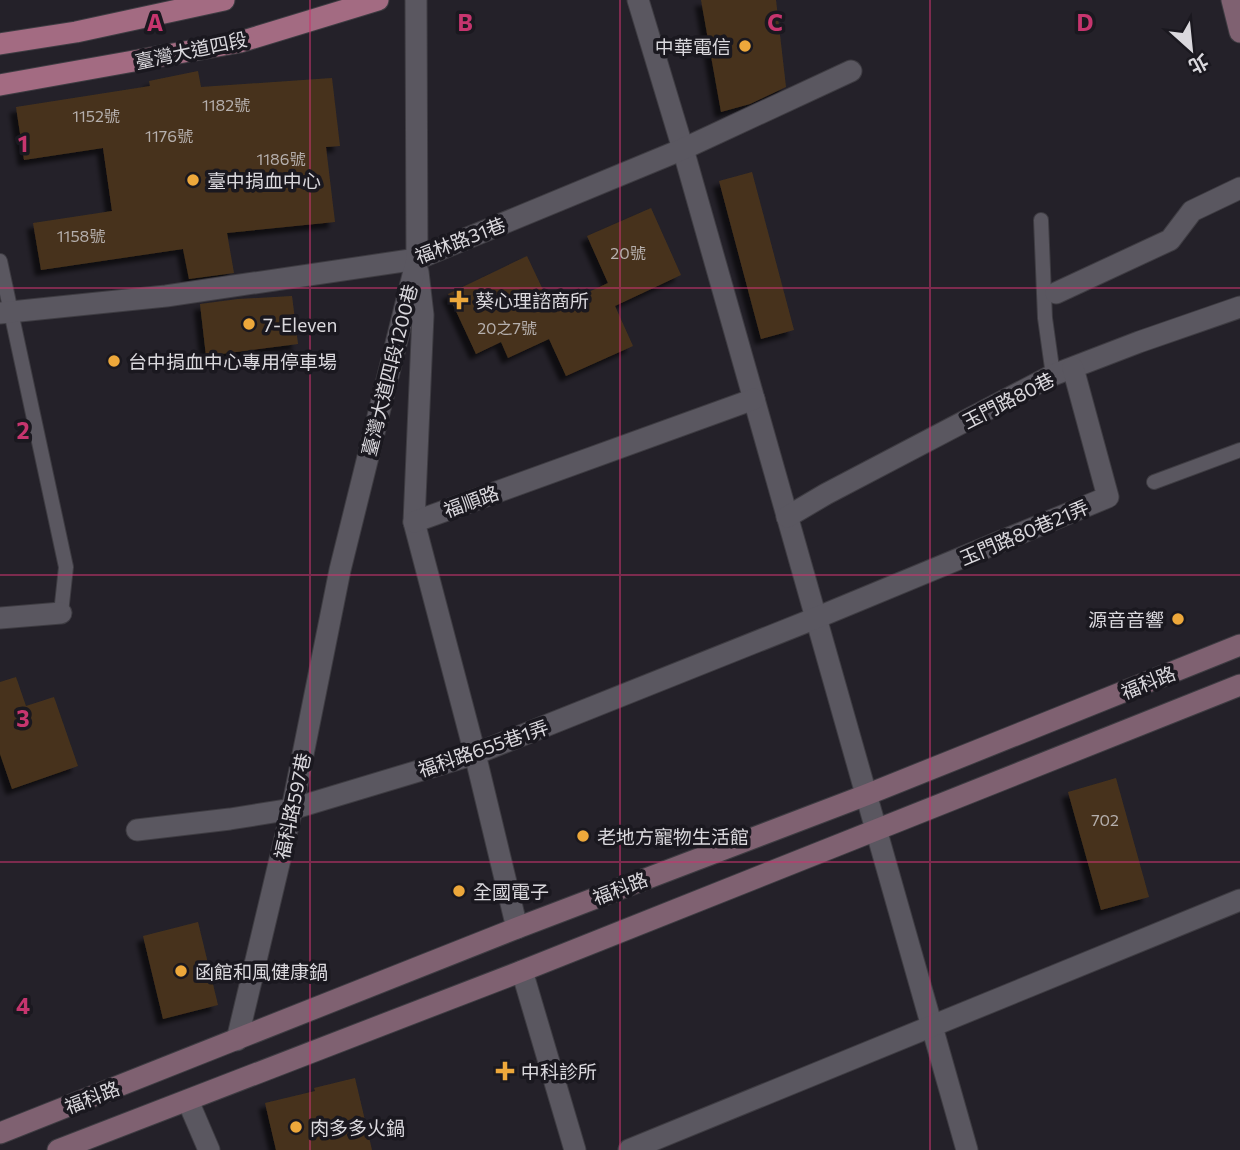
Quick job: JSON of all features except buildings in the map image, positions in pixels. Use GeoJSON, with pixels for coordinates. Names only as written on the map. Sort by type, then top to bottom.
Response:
{"type":"FeatureCollection","features":[{"type":"Feature","properties":{"kind":"main road"},"geometry":{"type":"LineString","coordinates":[[0,44],[76,32],[224,0]]}},
{"type":"Feature","properties":{"kind":"main road","name":"臺灣大道四段"},"geometry":{"type":"LineString","coordinates":[[0,85],[240,41],[378,0]]}},
{"type":"Feature","properties":{"kind":"street","name":"臺灣大道四段1200巷"},"geometry":{"type":"LineString","coordinates":[[340,570],[416,259],[416,0]]}},
{"type":"Feature","properties":{"kind":"street"},"geometry":{"type":"LineString","coordinates":[[638,0],[683,149],[967,1150]]}},
{"type":"Feature","properties":{"kind":"street"},"geometry":{"type":"LineString","coordinates":[[1233,0],[1240,32]]}},
{"type":"Feature","properties":{"kind":"street","name":"福林路31巷"},"geometry":{"type":"LineString","coordinates":[[5,312],[166,296],[416,259],[683,149],[851,71]]}},
{"type":"Feature","properties":{"kind":"street"},"geometry":{"type":"LineString","coordinates":[[1056,293],[1170,240],[1192,211],[1240,188]]}},
{"type":"Feature","properties":{"kind":"street"},"geometry":{"type":"LineString","coordinates":[[416,259],[423,316],[414,522],[517,928]]}},
{"type":"Feature","properties":{"kind":"street","name":"玉門路80巷"},"geometry":{"type":"LineString","coordinates":[[787,517],[826,494],[1063,372],[1240,307]]}},
{"type":"Feature","properties":{"kind":"street","name":"玉門路80巷21弄"},"geometry":{"type":"LineString","coordinates":[[816,618],[1108,497],[1063,372]]}},
{"type":"Feature","properties":{"kind":"street","name":"福順路"},"geometry":{"type":"LineString","coordinates":[[414,522],[754,399]]}},
{"type":"Feature","properties":{"kind":"street","name":"福科路597巷"},"geometry":{"type":"LineString","coordinates":[[237,1040],[292,809],[340,570]]}},
{"type":"Feature","properties":{"kind":"street"},"geometry":{"type":"LineString","coordinates":[[0,618],[61,613]]}},
{"type":"Feature","properties":{"kind":"street","name":"福科路655巷1弄"},"geometry":{"type":"LineString","coordinates":[[137,830],[230,820],[292,809],[475,754],[816,618]]}},
{"type":"Feature","properties":{"kind":"street","name":"福科路"},"geometry":{"type":"LineString","coordinates":[[0,1133],[1240,645]]}},
{"type":"Feature","properties":{"kind":"street","name":"福科路"},"geometry":{"type":"LineString","coordinates":[[58,1150],[522,971],[1240,685]]}},
{"type":"Feature","properties":{"kind":"street"},"geometry":{"type":"LineString","coordinates":[[628,1150],[1240,900]]}},
{"type":"Feature","properties":{"kind":"street"},"geometry":{"type":"LineString","coordinates":[[522,971],[575,1150]]}},
{"type":"Feature","properties":{"kind":"street"},"geometry":{"type":"LineString","coordinates":[[188,1101],[209,1150]]}},
{"type":"Feature","properties":{"kind":"lane"},"geometry":{"type":"LineString","coordinates":[[1041,220],[1045,318],[1063,372]]}},
{"type":"Feature","properties":{"kind":"lane"},"geometry":{"type":"LineString","coordinates":[[0,261],[5,312],[66,567],[61,613]]}},
{"type":"Feature","properties":{"kind":"lane"},"geometry":{"type":"LineString","coordinates":[[1154,482],[1240,450]]}},
{"type":"Feature","properties":{"kind":"place","name":"中華電信"},"geometry":{"type":"Point","coordinates":[745,46]}},
{"type":"Feature","properties":{"kind":"place","name":"臺中捐血中心"},"geometry":{"type":"Point","coordinates":[193,180]}},
{"type":"Feature","properties":{"kind":"place","name":"葵心理諮商所"},"geometry":{"type":"Point","coordinates":[459,300]}},
{"type":"Feature","properties":{"kind":"place","name":"7-Eleven"},"geometry":{"type":"Point","coordinates":[249,324]}},
{"type":"Feature","properties":{"kind":"place","name":"台中捐血中心專用停車場"},"geometry":{"type":"Point","coordinates":[114,361]}},
{"type":"Feature","properties":{"kind":"place","name":"源音音響"},"geometry":{"type":"Point","coordinates":[1178,619]}},
{"type":"Feature","properties":{"kind":"place","name":"老地方寵物生活館"},"geometry":{"type":"Point","coordinates":[583,836]}},
{"type":"Feature","properties":{"kind":"place","name":"全國電子"},"geometry":{"type":"Point","coordinates":[459,891]}},
{"type":"Feature","properties":{"kind":"place","name":"函館和風健康鍋"},"geometry":{"type":"Point","coordinates":[181,971]}},
{"type":"Feature","properties":{"kind":"place","name":"中科診所"},"geometry":{"type":"Point","coordinates":[505,1071]}},
{"type":"Feature","properties":{"kind":"place","name":"肉多多火鍋"},"geometry":{"type":"Point","coordinates":[296,1127]}}]}
